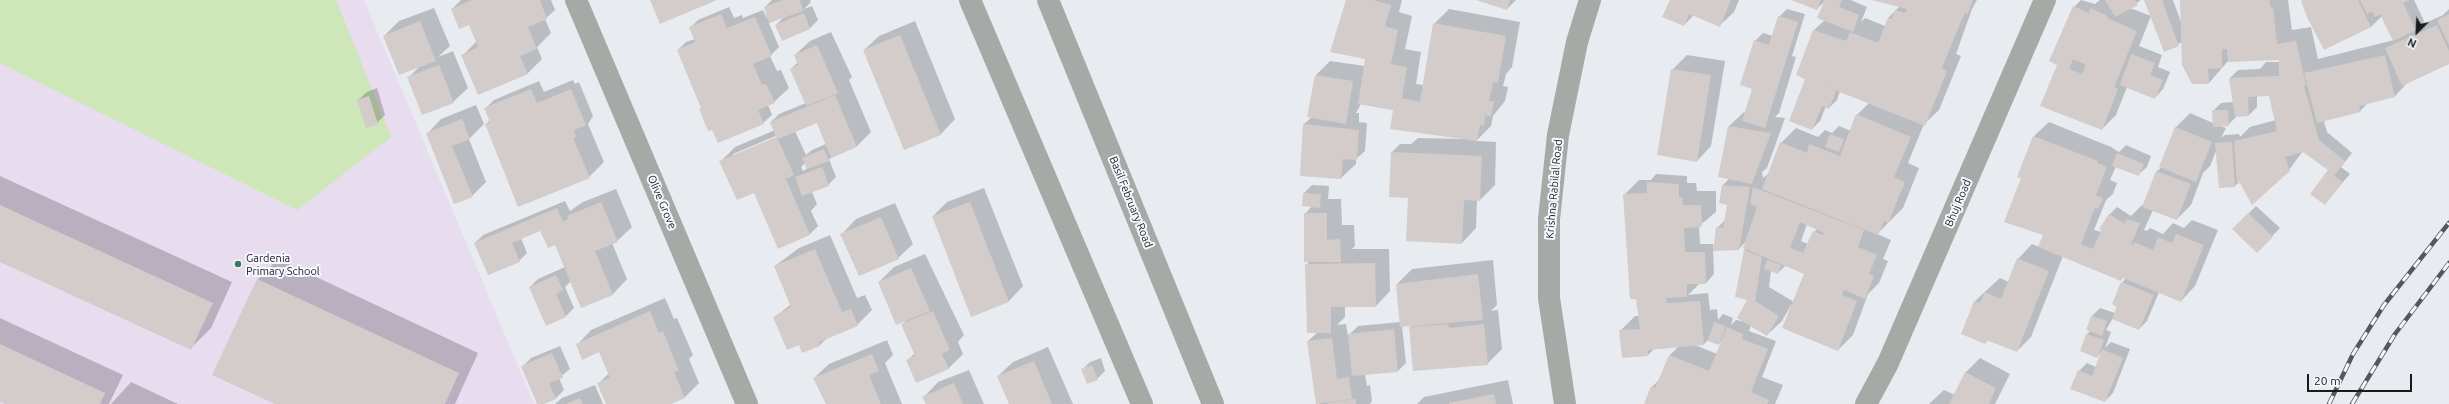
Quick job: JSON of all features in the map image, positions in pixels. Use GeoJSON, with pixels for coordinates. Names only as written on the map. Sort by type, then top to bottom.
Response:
{"type":"FeatureCollection","features":[{"type":"Feature","properties":{"kind":"street","name":"Olive Grove"},"geometry":{"type":"LineString","coordinates":[[576,0],[747,404]]}},
{"type":"Feature","properties":{"kind":"street"},"geometry":{"type":"LineString","coordinates":[[970,0],[1142,404]]}},
{"type":"Feature","properties":{"kind":"street","name":"Basil February Road"},"geometry":{"type":"LineString","coordinates":[[1048,0],[1213,404]]}},
{"type":"Feature","properties":{"kind":"street","name":"Krishna Rabilal Road"},"geometry":{"type":"LineString","coordinates":[[1565,404],[1549,298],[1549,219],[1558,135],[1577,42],[1590,0]]}},
{"type":"Feature","properties":{"kind":"street","name":"Bhuj Road"},"geometry":{"type":"LineString","coordinates":[[1866,404],[1888,363],[2045,0]]}},
{"type":"Feature","properties":{"kind":"shaded area","name":"Gardenia Primary School"},"geometry":{"type":"Polygon","coordinates":[[[0,0],[364,0],[534,404],[0,404],[0,0]]]}},
{"type":"Feature","properties":{"kind":"green space"},"geometry":{"type":"Polygon","coordinates":[[[0,0],[336,0],[391,137],[297,210],[0,63],[0,0]]]}},
{"type":"Feature","properties":{"kind":"building"},"geometry":{"type":"Polygon","coordinates":[[[472,0],[540,0],[547,19],[528,27],[537,49],[520,56],[528,74],[478,95],[461,55],[478,47],[469,25],[459,29],[451,9],[472,0]]]}},
{"type":"Feature","properties":{"kind":"building"},"geometry":{"type":"Polygon","coordinates":[[[650,0],[717,0],[660,24],[650,0]]]}},
{"type":"Feature","properties":{"kind":"building"},"geometry":{"type":"Polygon","coordinates":[[[783,0],[800,0],[803,11],[769,23],[764,7],[783,0]]]}},
{"type":"Feature","properties":{"kind":"building"},"geometry":{"type":"Polygon","coordinates":[[[1346,0],[1373,0],[1391,5],[1385,26],[1398,30],[1391,64],[1407,67],[1402,98],[1420,102],[1433,23],[1506,36],[1498,83],[1493,82],[1489,101],[1494,101],[1491,117],[1485,115],[1484,126],[1480,125],[1477,141],[1390,129],[1393,110],[1358,104],[1365,59],[1330,52],[1346,0]]]}},
{"type":"Feature","properties":{"kind":"building"},"geometry":{"type":"Polygon","coordinates":[[[1476,0],[1510,0],[1507,10],[1476,0]]]}},
{"type":"Feature","properties":{"kind":"building"},"geometry":{"type":"Polygon","coordinates":[[[1670,0],[1731,0],[1720,27],[1689,14],[1684,26],[1662,17],[1670,0]]]}},
{"type":"Feature","properties":{"kind":"building"},"geometry":{"type":"Polygon","coordinates":[[[1791,0],[1821,0],[1817,10],[1791,0]]]}},
{"type":"Feature","properties":{"kind":"building"},"geometry":{"type":"Polygon","coordinates":[[[1825,0],[1842,0],[1839,7],[1859,15],[1853,32],[1817,18],[1825,0]]]}},
{"type":"Feature","properties":{"kind":"building"},"geometry":{"type":"Polygon","coordinates":[[[1872,0],[1973,0],[1968,14],[1965,13],[1942,68],[1947,71],[1925,126],[1817,83],[1836,91],[1829,109],[1822,106],[1812,130],[1789,121],[1805,79],[1796,75],[1813,30],[1846,41],[1850,32],[1878,43],[1888,18],[1892,19],[1895,10],[1905,13],[1907,9],[1872,0]]]}},
{"type":"Feature","properties":{"kind":"building"},"geometry":{"type":"Polygon","coordinates":[[[2105,0],[2135,0],[2138,5],[2115,17],[2105,0]]]}},
{"type":"Feature","properties":{"kind":"building"},"geometry":{"type":"Polygon","coordinates":[[[2144,0],[2162,0],[2179,46],[2164,52],[2144,0]]]}},
{"type":"Feature","properties":{"kind":"building"},"geometry":{"type":"Polygon","coordinates":[[[2180,0],[2270,0],[2270,7],[2273,7],[2277,44],[2296,41],[2306,85],[2304,86],[2319,140],[2345,161],[2334,176],[2343,182],[2325,205],[2310,194],[2328,170],[2303,152],[2285,157],[2290,171],[2252,205],[2240,183],[2237,184],[2234,141],[2277,131],[2269,96],[2248,97],[2249,116],[2235,117],[2229,78],[2279,76],[2279,60],[2228,62],[2227,49],[2222,49],[2222,68],[2208,69],[2209,84],[2192,84],[2182,65],[2180,0]]]}},
{"type":"Feature","properties":{"kind":"building"},"geometry":{"type":"Polygon","coordinates":[[[2358,0],[2371,27],[2324,50],[2307,17],[2301,1],[2358,0]]]}},
{"type":"Feature","properties":{"kind":"building"},"geometry":{"type":"Polygon","coordinates":[[[2360,0],[2410,0],[2403,3],[2416,30],[2393,41],[2380,14],[2375,17],[2372,11],[2367,14],[2360,0]]]}},
{"type":"Feature","properties":{"kind":"building"},"geometry":{"type":"Polygon","coordinates":[[[2073,6],[2089,13],[2090,8],[2108,16],[2107,18],[2137,31],[2114,87],[2118,89],[2102,130],[2040,106],[2057,65],[2049,61],[2073,6]],[[2073,59],[2069,69],[2082,74],[2086,65],[2073,59]]]}},
{"type":"Feature","properties":{"kind":"building"},"geometry":{"type":"Polygon","coordinates":[[[804,13],[810,29],[782,41],[775,25],[804,13]]]}},
{"type":"Feature","properties":{"kind":"building"},"geometry":{"type":"Polygon","coordinates":[[[721,14],[727,28],[755,17],[772,56],[753,64],[762,85],[766,84],[775,103],[758,110],[764,124],[718,143],[712,130],[708,131],[699,109],[701,108],[677,50],[695,42],[689,27],[721,14]]]}},
{"type":"Feature","properties":{"kind":"building"},"geometry":{"type":"Polygon","coordinates":[[[2449,14],[2449,45],[2437,20],[2449,14]]]}},
{"type":"Feature","properties":{"kind":"building"},"geometry":{"type":"Polygon","coordinates":[[[1778,16],[1798,22],[1765,128],[1742,121],[1752,89],[1740,85],[1754,40],[1769,45],[1778,16]]]}},
{"type":"Feature","properties":{"kind":"building"},"geometry":{"type":"Polygon","coordinates":[[[420,21],[436,61],[399,75],[383,36],[420,21]]]}},
{"type":"Feature","properties":{"kind":"building"},"geometry":{"type":"Polygon","coordinates":[[[2437,25],[2449,51],[2449,64],[2402,86],[2385,48],[2437,25]]]}},
{"type":"Feature","properties":{"kind":"building"},"geometry":{"type":"Polygon","coordinates":[[[900,35],[941,135],[904,150],[863,50],[900,35]]]}},
{"type":"Feature","properties":{"kind":"building"},"geometry":{"type":"Polygon","coordinates":[[[817,45],[838,93],[806,106],[790,69],[798,65],[794,55],[817,45]]]}},
{"type":"Feature","properties":{"kind":"building"},"geometry":{"type":"Polygon","coordinates":[[[2131,54],[2155,63],[2150,75],[2163,80],[2155,99],[2120,85],[2131,54]]]}},
{"type":"Feature","properties":{"kind":"building"},"geometry":{"type":"Polygon","coordinates":[[[2385,55],[2395,97],[2359,106],[2361,112],[2317,123],[2304,73],[2385,55]]]}},
{"type":"Feature","properties":{"kind":"building"},"geometry":{"type":"Polygon","coordinates":[[[439,65],[454,103],[422,115],[407,77],[439,65]]]}},
{"type":"Feature","properties":{"kind":"building"},"geometry":{"type":"Polygon","coordinates":[[[1671,69],[1711,75],[1697,162],[1657,155],[1671,69]]]}},
{"type":"Feature","properties":{"kind":"building"},"geometry":{"type":"Polygon","coordinates":[[[1315,75],[1353,81],[1346,124],[1307,117],[1315,75]]]}},
{"type":"Feature","properties":{"kind":"building"},"geometry":{"type":"Polygon","coordinates":[[[531,89],[537,103],[571,89],[586,125],[574,130],[576,137],[573,138],[590,178],[518,207],[485,124],[490,122],[484,108],[531,89]]]}},
{"type":"Feature","properties":{"kind":"building"},"geometry":{"type":"Polygon","coordinates":[[[835,95],[857,147],[831,158],[817,123],[778,139],[794,175],[786,179],[810,235],[778,249],[754,193],[737,200],[719,161],[776,137],[770,122],[835,95]]]}},
{"type":"Feature","properties":{"kind":"building"},"geometry":{"type":"Polygon","coordinates":[[[369,96],[378,124],[366,128],[357,100],[369,96]]]}},
{"type":"Feature","properties":{"kind":"building"},"geometry":{"type":"Polygon","coordinates":[[[2212,110],[2228,110],[2229,126],[2213,127],[2212,110]]]}},
{"type":"Feature","properties":{"kind":"building"},"geometry":{"type":"Polygon","coordinates":[[[1856,114],[1911,137],[1894,177],[1905,182],[1888,223],[1884,221],[1878,235],[1762,189],[1780,142],[1807,153],[1809,144],[1840,156],[1856,114]]]}},
{"type":"Feature","properties":{"kind":"building"},"geometry":{"type":"Polygon","coordinates":[[[462,119],[470,139],[452,146],[473,197],[454,204],[426,133],[462,119]]]}},
{"type":"Feature","properties":{"kind":"building"},"geometry":{"type":"Polygon","coordinates":[[[1303,124],[1359,130],[1357,160],[1343,159],[1341,179],[1300,176],[1303,124]]]}},
{"type":"Feature","properties":{"kind":"building"},"geometry":{"type":"Polygon","coordinates":[[[1728,126],[1771,133],[1752,184],[1718,177],[1728,126]]]}},
{"type":"Feature","properties":{"kind":"building"},"geometry":{"type":"Polygon","coordinates":[[[2175,127],[2212,142],[2196,182],[2159,167],[2175,127]]]}},
{"type":"Feature","properties":{"kind":"building"},"geometry":{"type":"Polygon","coordinates":[[[1830,134],[1844,139],[1839,152],[1825,147],[1830,134]]]}},
{"type":"Feature","properties":{"kind":"building"},"geometry":{"type":"Polygon","coordinates":[[[2033,136],[2098,161],[2097,163],[2107,167],[2096,195],[2103,198],[2098,209],[2095,208],[2081,244],[2093,249],[2101,230],[2099,229],[2109,214],[2125,224],[2126,219],[2140,223],[2131,244],[2133,245],[2134,242],[2153,250],[2158,237],[2172,243],[2176,234],[2204,245],[2181,302],[2123,278],[2121,281],[2038,247],[2043,235],[2004,222],[2021,178],[2017,177],[2033,136]]]}},
{"type":"Feature","properties":{"kind":"building"},"geometry":{"type":"Polygon","coordinates":[[[2232,142],[2235,187],[2219,188],[2215,143],[2232,142]]]}},
{"type":"Feature","properties":{"kind":"building"},"geometry":{"type":"Polygon","coordinates":[[[824,149],[829,161],[807,169],[802,158],[824,149]]]}},
{"type":"Feature","properties":{"kind":"building"},"geometry":{"type":"Polygon","coordinates":[[[1391,152],[1482,156],[1480,201],[1464,200],[1462,244],[1406,241],[1408,198],[1389,197],[1391,152]]]}},
{"type":"Feature","properties":{"kind":"building"},"geometry":{"type":"Polygon","coordinates":[[[2117,153],[2144,164],[2139,176],[2112,166],[2117,153]]]}},
{"type":"Feature","properties":{"kind":"building"},"geometry":{"type":"Polygon","coordinates":[[[822,167],[829,186],[802,196],[795,177],[822,167]]]}},
{"type":"Feature","properties":{"kind":"building"},"geometry":{"type":"Polygon","coordinates":[[[2156,171],[2191,184],[2177,220],[2142,207],[2156,171]]]}},
{"type":"Feature","properties":{"kind":"building"},"geometry":{"type":"Polygon","coordinates":[[[1647,182],[1679,184],[1679,197],[1682,197],[1683,205],[1701,205],[1702,227],[1684,228],[1685,252],[1705,252],[1706,284],[1687,284],[1687,297],[1666,298],[1667,303],[1700,301],[1704,345],[1648,350],[1648,356],[1622,358],[1619,330],[1640,329],[1636,299],[1630,299],[1623,194],[1647,193],[1647,182]]]}},
{"type":"Feature","properties":{"kind":"building"},"geometry":{"type":"Polygon","coordinates":[[[1722,185],[1750,187],[1739,250],[1713,251],[1716,227],[1723,228],[1727,205],[1719,203],[1722,185]]]}},
{"type":"Feature","properties":{"kind":"building"},"geometry":{"type":"Polygon","coordinates":[[[1753,187],[1864,230],[1858,247],[1877,255],[1869,274],[1874,276],[1865,299],[1844,290],[1842,295],[1857,301],[1838,351],[1782,328],[1804,274],[1743,248],[1757,207],[1750,204],[1753,187]],[[1800,222],[1790,248],[1803,253],[1813,231],[1823,235],[1824,233],[1800,222]]]}},
{"type":"Feature","properties":{"kind":"building"},"geometry":{"type":"Polygon","coordinates":[[[1303,193],[1321,194],[1320,208],[1302,206],[1303,193]]]}},
{"type":"Feature","properties":{"kind":"building"},"geometry":{"type":"Polygon","coordinates":[[[601,202],[618,242],[595,251],[613,295],[581,308],[555,245],[548,248],[540,231],[512,243],[520,262],[488,275],[474,243],[557,208],[563,222],[568,219],[567,216],[601,202]]]}},
{"type":"Feature","properties":{"kind":"building"},"geometry":{"type":"Polygon","coordinates":[[[970,202],[1009,302],[971,317],[932,216],[970,202]]]}},
{"type":"Feature","properties":{"kind":"building"},"geometry":{"type":"Polygon","coordinates":[[[0,205],[213,303],[191,350],[0,262],[0,205]]]}},
{"type":"Feature","properties":{"kind":"building"},"geometry":{"type":"Polygon","coordinates":[[[1304,213],[1327,213],[1327,240],[1340,239],[1341,262],[1304,262],[1304,213]]]}},
{"type":"Feature","properties":{"kind":"building"},"geometry":{"type":"Polygon","coordinates":[[[2248,213],[2273,237],[2257,253],[2232,229],[2248,213]]]}},
{"type":"Feature","properties":{"kind":"building"},"geometry":{"type":"Polygon","coordinates":[[[881,217],[899,259],[859,276],[840,234],[881,217]]]}},
{"type":"Feature","properties":{"kind":"building"},"geometry":{"type":"Polygon","coordinates":[[[815,249],[842,312],[851,309],[858,326],[819,342],[820,346],[802,353],[799,345],[787,350],[773,317],[791,307],[774,266],[815,249]]]}},
{"type":"Feature","properties":{"kind":"building"},"geometry":{"type":"Polygon","coordinates":[[[1744,250],[1762,257],[1755,301],[1779,316],[1767,336],[1737,318],[1747,300],[1735,297],[1744,250]]]}},
{"type":"Feature","properties":{"kind":"building"},"geometry":{"type":"Polygon","coordinates":[[[2017,258],[2049,271],[2017,352],[1986,340],[1985,344],[1961,334],[1974,301],[1980,303],[1985,292],[2001,299],[2017,258]]]}},
{"type":"Feature","properties":{"kind":"building"},"geometry":{"type":"Polygon","coordinates":[[[1767,260],[1781,265],[1778,274],[1764,269],[1767,260]]]}},
{"type":"Feature","properties":{"kind":"building"},"geometry":{"type":"Polygon","coordinates":[[[1375,263],[1376,307],[1331,307],[1331,333],[1307,333],[1305,264],[1375,263]]]}},
{"type":"Feature","properties":{"kind":"building"},"geometry":{"type":"Polygon","coordinates":[[[911,268],[930,311],[896,325],[878,282],[911,268]]]}},
{"type":"Feature","properties":{"kind":"building"},"geometry":{"type":"Polygon","coordinates":[[[1478,274],[1483,320],[1400,327],[1396,284],[1478,274]]]}},
{"type":"Feature","properties":{"kind":"building"},"geometry":{"type":"Polygon","coordinates":[[[556,275],[563,290],[556,294],[566,317],[546,326],[529,287],[556,275]]]}},
{"type":"Feature","properties":{"kind":"building"},"geometry":{"type":"Polygon","coordinates":[[[257,279],[459,373],[445,404],[275,404],[212,375],[257,279]]]}},
{"type":"Feature","properties":{"kind":"building"},"geometry":{"type":"Polygon","coordinates":[[[2121,282],[2154,295],[2139,330],[2112,319],[2117,307],[2112,304],[2121,282]]]}},
{"type":"Feature","properties":{"kind":"building"},"geometry":{"type":"Polygon","coordinates":[[[650,311],[659,333],[663,331],[679,371],[674,372],[685,398],[671,404],[606,404],[597,383],[610,378],[599,352],[582,360],[576,344],[650,311]]]}},
{"type":"Feature","properties":{"kind":"building"},"geometry":{"type":"Polygon","coordinates":[[[933,311],[950,350],[942,354],[949,369],[916,383],[906,360],[915,356],[901,324],[933,311]]]}},
{"type":"Feature","properties":{"kind":"building"},"geometry":{"type":"Polygon","coordinates":[[[2091,316],[2107,321],[2102,336],[2086,330],[2091,316]]]}},
{"type":"Feature","properties":{"kind":"building"},"geometry":{"type":"Polygon","coordinates":[[[1714,322],[1726,326],[1719,345],[1708,341],[1714,322]]]}},
{"type":"Feature","properties":{"kind":"building"},"geometry":{"type":"Polygon","coordinates":[[[1448,324],[1449,328],[1484,324],[1488,365],[1413,371],[1409,327],[1448,324]]]}},
{"type":"Feature","properties":{"kind":"building"},"geometry":{"type":"Polygon","coordinates":[[[1727,327],[1743,334],[1742,339],[1768,349],[1751,392],[1769,400],[1767,404],[1644,404],[1651,386],[1655,388],[1669,355],[1709,371],[1727,327]]]}},
{"type":"Feature","properties":{"kind":"building"},"geometry":{"type":"Polygon","coordinates":[[[1394,329],[1398,372],[1352,376],[1348,334],[1394,329]]]}},
{"type":"Feature","properties":{"kind":"building"},"geometry":{"type":"Polygon","coordinates":[[[2086,334],[2104,340],[2097,358],[2080,351],[2086,334]]]}},
{"type":"Feature","properties":{"kind":"building"},"geometry":{"type":"Polygon","coordinates":[[[1332,338],[1337,379],[1349,377],[1352,399],[1316,404],[1307,341],[1332,338]]]}},
{"type":"Feature","properties":{"kind":"building"},"geometry":{"type":"Polygon","coordinates":[[[0,344],[105,393],[100,404],[5,404],[0,402],[0,344]]]}},
{"type":"Feature","properties":{"kind":"building"},"geometry":{"type":"Polygon","coordinates":[[[2102,349],[2123,358],[2105,402],[2070,389],[2078,370],[2092,376],[2102,349]]]}},
{"type":"Feature","properties":{"kind":"building"},"geometry":{"type":"Polygon","coordinates":[[[552,353],[563,378],[549,383],[556,399],[544,404],[537,404],[521,366],[552,353]]]}},
{"type":"Feature","properties":{"kind":"building"},"geometry":{"type":"Polygon","coordinates":[[[872,354],[879,371],[869,375],[881,404],[826,404],[813,378],[872,354]]]}},
{"type":"Feature","properties":{"kind":"building"},"geometry":{"type":"Polygon","coordinates":[[[1034,361],[1052,404],[1009,404],[997,376],[1034,361]]]}},
{"type":"Feature","properties":{"kind":"building"},"geometry":{"type":"Polygon","coordinates":[[[1092,365],[1098,380],[1087,384],[1081,369],[1092,365]]]}},
{"type":"Feature","properties":{"kind":"building"},"geometry":{"type":"Polygon","coordinates":[[[1965,372],[1996,388],[1989,404],[1949,404],[1965,372]]]}},
{"type":"Feature","properties":{"kind":"building"},"geometry":{"type":"Polygon","coordinates":[[[954,383],[963,404],[926,404],[922,397],[954,383]]]}},
{"type":"Feature","properties":{"kind":"building"},"geometry":{"type":"Polygon","coordinates":[[[1494,394],[1496,404],[1449,404],[1449,403],[1494,394]]]}},
{"type":"Feature","properties":{"kind":"building"},"geometry":{"type":"Polygon","coordinates":[[[580,398],[583,404],[566,404],[580,398]]]}},
{"type":"Feature","properties":{"kind":"building"},"geometry":{"type":"Polygon","coordinates":[[[1356,399],[1356,404],[1328,404],[1328,403],[1356,399]]]}},
{"type":"Feature","properties":{"kind":"railway"},"geometry":{"type":"LineString","coordinates":[[2329,404],[2353,354],[2384,305],[2449,223]]}},
{"type":"Feature","properties":{"kind":"railway"},"geometry":{"type":"LineString","coordinates":[[2352,404],[2395,334],[2449,263]]}},
{"type":"Feature","properties":{"kind":"place","name":"Gardenia Primary School"},"geometry":{"type":"Point","coordinates":[238,264]}}]}
